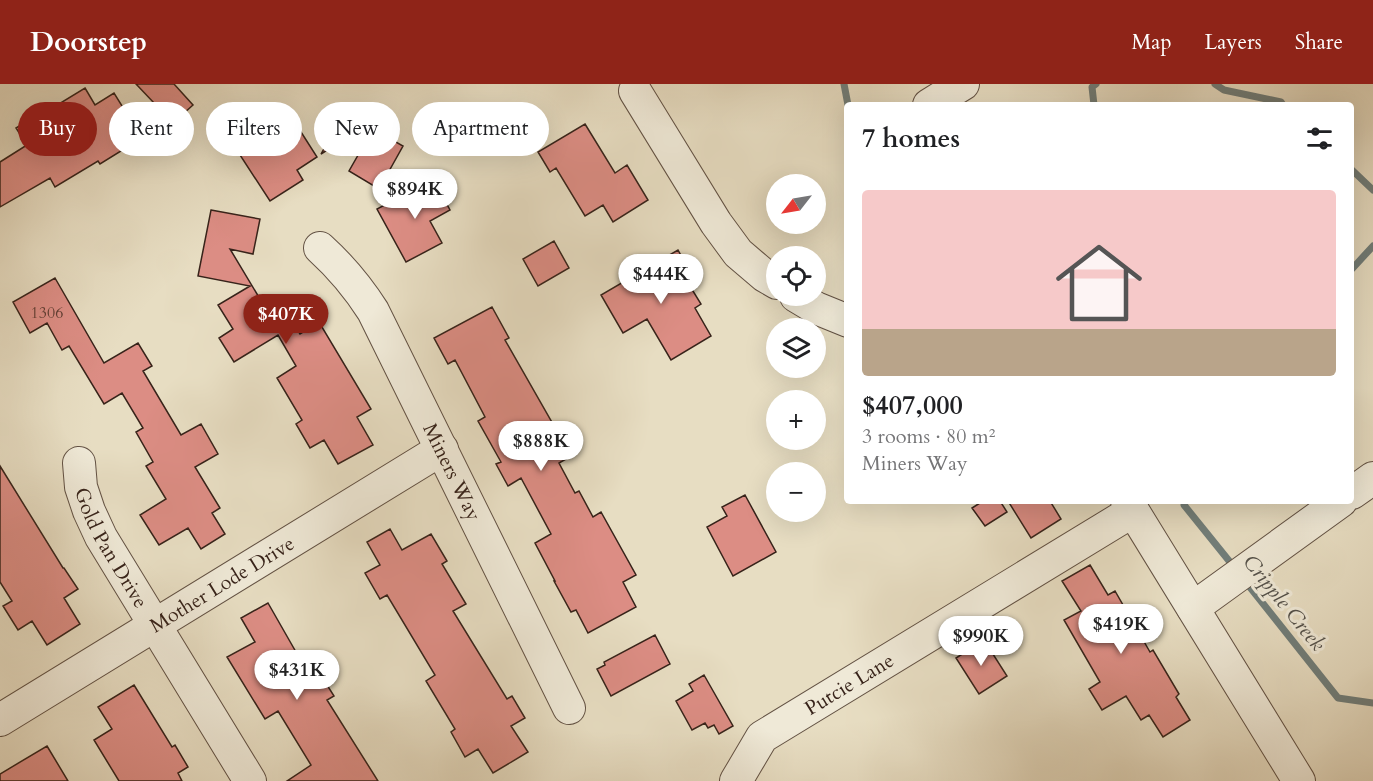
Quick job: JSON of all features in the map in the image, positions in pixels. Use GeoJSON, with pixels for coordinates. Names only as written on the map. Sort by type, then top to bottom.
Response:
{"type":"FeatureCollection","features":[{"type":"Feature","properties":{"kind":"street"},"geometry":{"type":"LineString","coordinates":[[934,102],[963,84]]}},
{"type":"Feature","properties":{"kind":"street"},"geometry":{"type":"LineString","coordinates":[[635,92],[716,223],[738,253],[766,277]]}},
{"type":"Feature","properties":{"kind":"street","name":"Miners Way"},"geometry":{"type":"LineString","coordinates":[[320,248],[340,266],[374,311],[569,708]]}},
{"type":"Feature","properties":{"kind":"street"},"geometry":{"type":"LineString","coordinates":[[813,306],[844,319]]}},
{"type":"Feature","properties":{"kind":"street","name":"Mother Lode Drive"},"geometry":{"type":"LineString","coordinates":[[0,720],[442,449]]}},
{"type":"Feature","properties":{"kind":"street","name":"Gold Pan Drive"},"geometry":{"type":"LineString","coordinates":[[79,463],[81,487],[101,537],[250,781]]}},
{"type":"Feature","properties":{"kind":"street"},"geometry":{"type":"LineString","coordinates":[[1354,492],[1373,478]]}},
{"type":"Feature","properties":{"kind":"street"},"geometry":{"type":"LineString","coordinates":[[1193,608],[1337,504]]}},
{"type":"Feature","properties":{"kind":"street"},"geometry":{"type":"LineString","coordinates":[[1130,506],[1299,781]]}},
{"type":"Feature","properties":{"kind":"street","name":"Putcie Lane"},"geometry":{"type":"LineString","coordinates":[[736,781],[762,737],[1130,506]]}},
{"type":"Feature","properties":{"kind":"building"},"geometry":{"type":"Polygon","coordinates":[[[136,84],[174,84],[190,102],[153,102],[136,84]]]}},
{"type":"Feature","properties":{"kind":"building"},"geometry":{"type":"Polygon","coordinates":[[[85,88],[93,102],[62,102],[85,88]]]}},
{"type":"Feature","properties":{"kind":"building"},"geometry":{"type":"Polygon","coordinates":[[[114,93],[120,102],[109,102],[109,156],[113,156],[100,164],[98,161],[55,187],[50,178],[0,207],[0,162],[18,151],[18,156],[97,156],[97,104],[114,93]]]}},
{"type":"Feature","properties":{"kind":"building"},"geometry":{"type":"Polygon","coordinates":[[[585,124],[615,173],[627,165],[648,200],[613,222],[603,205],[585,216],[556,168],[550,172],[540,156],[549,156],[549,145],[585,124]]]}},
{"type":"Feature","properties":{"kind":"building"},"geometry":{"type":"Polygon","coordinates":[[[302,134],[314,156],[317,157],[297,170],[303,180],[270,201],[241,156],[302,156],[302,134]]]}},
{"type":"Feature","properties":{"kind":"building"},"geometry":{"type":"Polygon","coordinates":[[[358,156],[397,156],[379,189],[349,171],[358,156]]]}},
{"type":"Feature","properties":{"kind":"building"},"geometry":{"type":"Polygon","coordinates":[[[433,179],[450,210],[430,221],[442,243],[406,262],[377,209],[433,179]]]}},
{"type":"Feature","properties":{"kind":"building"},"geometry":{"type":"Polygon","coordinates":[[[211,210],[260,219],[253,254],[230,249],[269,314],[283,306],[300,334],[319,322],[371,409],[357,417],[373,445],[338,464],[324,440],[310,448],[296,424],[302,420],[277,378],[296,366],[278,335],[234,362],[219,338],[233,329],[218,305],[250,286],[198,276],[211,210]]]}},
{"type":"Feature","properties":{"kind":"building"},"geometry":{"type":"Polygon","coordinates":[[[554,241],[569,268],[538,286],[523,259],[554,241]]]}},
{"type":"Feature","properties":{"kind":"building"},"geometry":{"type":"Polygon","coordinates":[[[678,250],[694,279],[688,283],[701,304],[695,308],[711,336],[671,360],[647,319],[623,333],[601,295],[678,250]]]}},
{"type":"Feature","properties":{"kind":"building"},"geometry":{"type":"Polygon","coordinates":[[[55,278],[104,363],[138,343],[152,366],[143,371],[181,435],[201,424],[218,454],[195,467],[220,508],[212,513],[225,534],[201,549],[188,528],[159,545],[140,515],[166,499],[146,466],[153,462],[136,432],[143,428],[122,393],[104,404],[69,346],[62,350],[47,323],[30,333],[13,302],[55,278]]]}},
{"type":"Feature","properties":{"kind":"building"},"geometry":{"type":"Polygon","coordinates":[[[492,307],[509,338],[505,340],[573,455],[559,463],[575,493],[579,491],[593,517],[601,512],[636,575],[623,582],[636,607],[588,633],[576,610],[571,612],[535,543],[551,534],[521,478],[508,486],[496,464],[501,462],[478,421],[485,417],[455,360],[448,364],[434,338],[492,307]]]}},
{"type":"Feature","properties":{"kind":"building"},"geometry":{"type":"Polygon","coordinates":[[[0,466],[78,589],[64,598],[80,624],[47,645],[32,621],[18,630],[3,606],[12,601],[0,582],[0,466]]]}},
{"type":"Feature","properties":{"kind":"building"},"geometry":{"type":"Polygon","coordinates":[[[745,495],[776,552],[733,576],[707,527],[727,516],[722,507],[745,495]]]}},
{"type":"Feature","properties":{"kind":"building"},"geometry":{"type":"Polygon","coordinates":[[[978,504],[1002,504],[1007,512],[985,526],[972,508],[978,504]]]}},
{"type":"Feature","properties":{"kind":"building"},"geometry":{"type":"Polygon","coordinates":[[[1010,504],[1052,504],[1061,519],[1031,538],[1010,504]]]}},
{"type":"Feature","properties":{"kind":"building"},"geometry":{"type":"Polygon","coordinates":[[[390,529],[402,550],[431,534],[447,561],[442,564],[466,604],[453,611],[507,699],[512,696],[525,718],[511,726],[528,752],[493,773],[478,749],[465,757],[451,732],[455,729],[426,681],[435,675],[387,595],[380,599],[365,573],[380,565],[367,542],[390,529]]]}},
{"type":"Feature","properties":{"kind":"building"},"geometry":{"type":"Polygon","coordinates":[[[1090,565],[1108,595],[1115,591],[1150,652],[1153,650],[1179,694],[1176,697],[1190,720],[1163,737],[1149,715],[1141,720],[1126,696],[1102,710],[1089,689],[1100,682],[1064,620],[1081,611],[1062,581],[1090,565]]]}},
{"type":"Feature","properties":{"kind":"building"},"geometry":{"type":"Polygon","coordinates":[[[268,603],[304,666],[312,661],[334,696],[327,700],[378,781],[287,781],[311,765],[278,711],[265,719],[227,657],[255,642],[241,618],[268,603]]]}},
{"type":"Feature","properties":{"kind":"building"},"geometry":{"type":"Polygon","coordinates":[[[655,635],[670,664],[611,696],[597,669],[605,665],[604,662],[655,635]]]}},
{"type":"Feature","properties":{"kind":"building"},"geometry":{"type":"Polygon","coordinates":[[[984,640],[1007,676],[979,694],[956,658],[984,640]]]}},
{"type":"Feature","properties":{"kind":"building"},"geometry":{"type":"Polygon","coordinates":[[[704,675],[733,726],[719,734],[714,725],[708,728],[705,723],[692,730],[676,701],[693,691],[689,684],[704,675]]]}},
{"type":"Feature","properties":{"kind":"building"},"geometry":{"type":"Polygon","coordinates":[[[134,685],[172,747],[175,745],[188,767],[178,773],[182,781],[119,781],[94,740],[112,729],[98,707],[134,685]]]}},
{"type":"Feature","properties":{"kind":"building"},"geometry":{"type":"Polygon","coordinates":[[[47,746],[68,781],[0,781],[0,774],[47,746]]]}},
{"type":"Feature","properties":{"kind":"waterway","name":"Cripple Creek"},"geometry":{"type":"LineString","coordinates":[[844,84],[847,102]]}},
{"type":"Feature","properties":{"kind":"waterway","name":"Cripple Creek"},"geometry":{"type":"LineString","coordinates":[[1094,102],[1092,87],[1096,84]]}},
{"type":"Feature","properties":{"kind":"waterway","name":"Cripple Creek"},"geometry":{"type":"LineString","coordinates":[[1215,84],[1224,90],[1281,102]]}},
{"type":"Feature","properties":{"kind":"waterway","name":"Cripple Creek"},"geometry":{"type":"LineString","coordinates":[[1354,172],[1373,190]]}},
{"type":"Feature","properties":{"kind":"waterway","name":"Cripple Creek"},"geometry":{"type":"LineString","coordinates":[[1354,267],[1373,246]]}},
{"type":"Feature","properties":{"kind":"waterway","name":"Cripple Creek"},"geometry":{"type":"LineString","coordinates":[[1184,504],[1234,567]]}},
{"type":"Feature","properties":{"kind":"waterway","name":"Cripple Creek"},"geometry":{"type":"LineString","coordinates":[[1245,581],[1338,698],[1373,703]]}}]}
